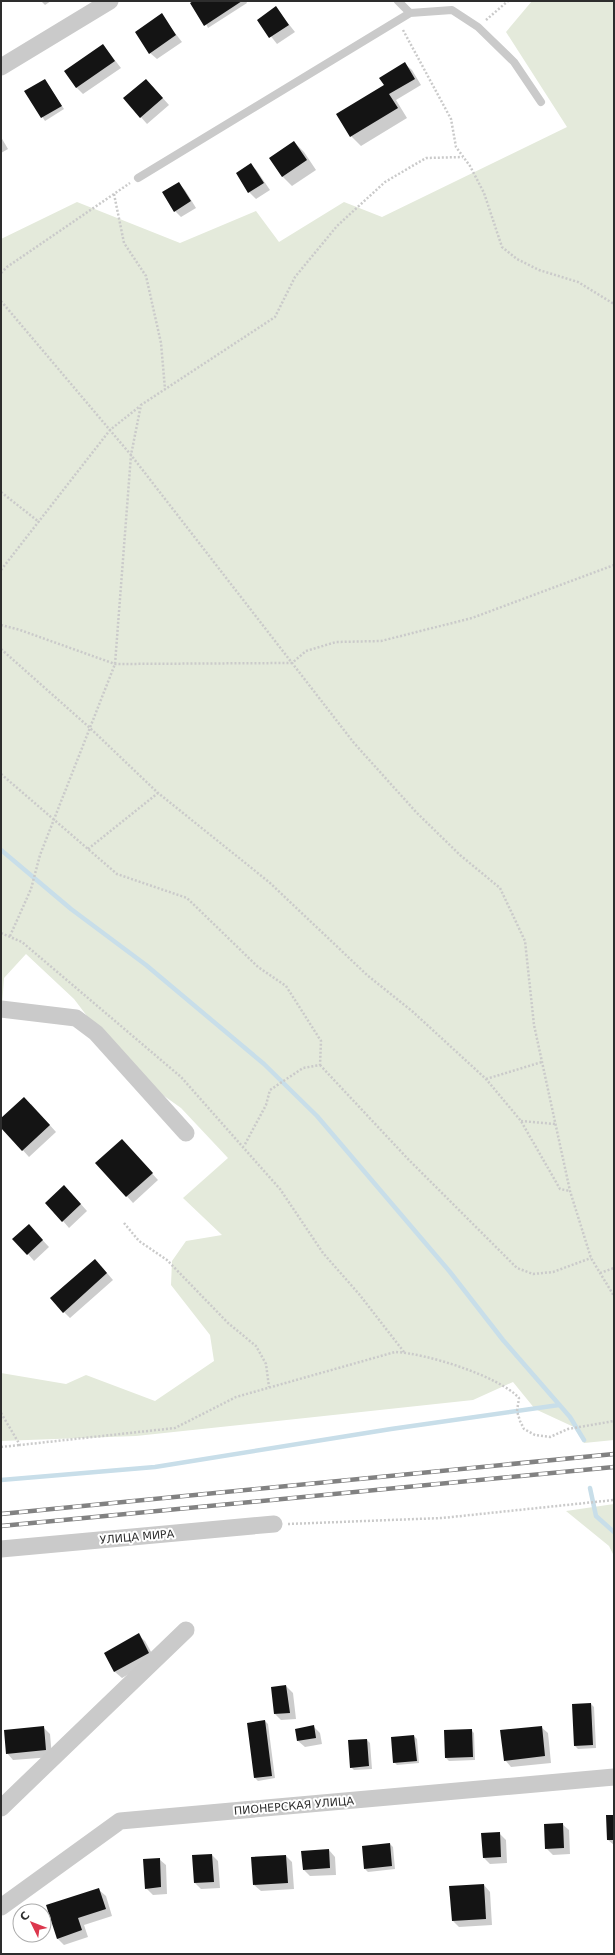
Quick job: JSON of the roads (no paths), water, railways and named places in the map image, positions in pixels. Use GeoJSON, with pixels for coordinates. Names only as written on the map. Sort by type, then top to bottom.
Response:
{"type":"FeatureCollection","features":[{"type":"Feature","properties":{"kind":"street"},"geometry":{"type":"LineString","coordinates":[[1,67],[110,1]]}},
{"type":"Feature","properties":{"kind":"street"},"geometry":{"type":"LineString","coordinates":[[1,1009],[76,1018],[96,1033],[186,1133]]}},
{"type":"Feature","properties":{"kind":"street","name":"УЛИЦА МИРА"},"geometry":{"type":"LineString","coordinates":[[1,1549],[274,1524]]}},
{"type":"Feature","properties":{"kind":"street"},"geometry":{"type":"LineString","coordinates":[[1,1808],[186,1630]]}},
{"type":"Feature","properties":{"kind":"street","name":"ПИОНЕРСКАЯ УЛИЦА"},"geometry":{"type":"LineString","coordinates":[[1,1907],[120,1821],[614,1776]]}},
{"type":"Feature","properties":{"kind":"lane"},"geometry":{"type":"LineString","coordinates":[[398,1],[410,13]]}},
{"type":"Feature","properties":{"kind":"lane"},"geometry":{"type":"LineString","coordinates":[[138,178],[410,13],[452,10],[478,27],[514,62],[541,102]]}},
{"type":"Feature","properties":{"kind":"waterway"},"geometry":{"type":"LineString","coordinates":[[1,850],[71,909],[146,965],[264,1064],[317,1116],[450,1272],[503,1340],[570,1417],[584,1440]]}},
{"type":"Feature","properties":{"kind":"waterway"},"geometry":{"type":"LineString","coordinates":[[1,1480],[155,1467],[391,1429],[559,1405]]}},
{"type":"Feature","properties":{"kind":"waterway"},"geometry":{"type":"LineString","coordinates":[[590,1488],[596,1516],[614,1532]]}},
{"type":"Feature","properties":{"kind":"railway"},"geometry":{"type":"LineString","coordinates":[[1,1514],[614,1454]]}},
{"type":"Feature","properties":{"kind":"railway"},"geometry":{"type":"LineString","coordinates":[[1,1526],[614,1467]]}}]}
